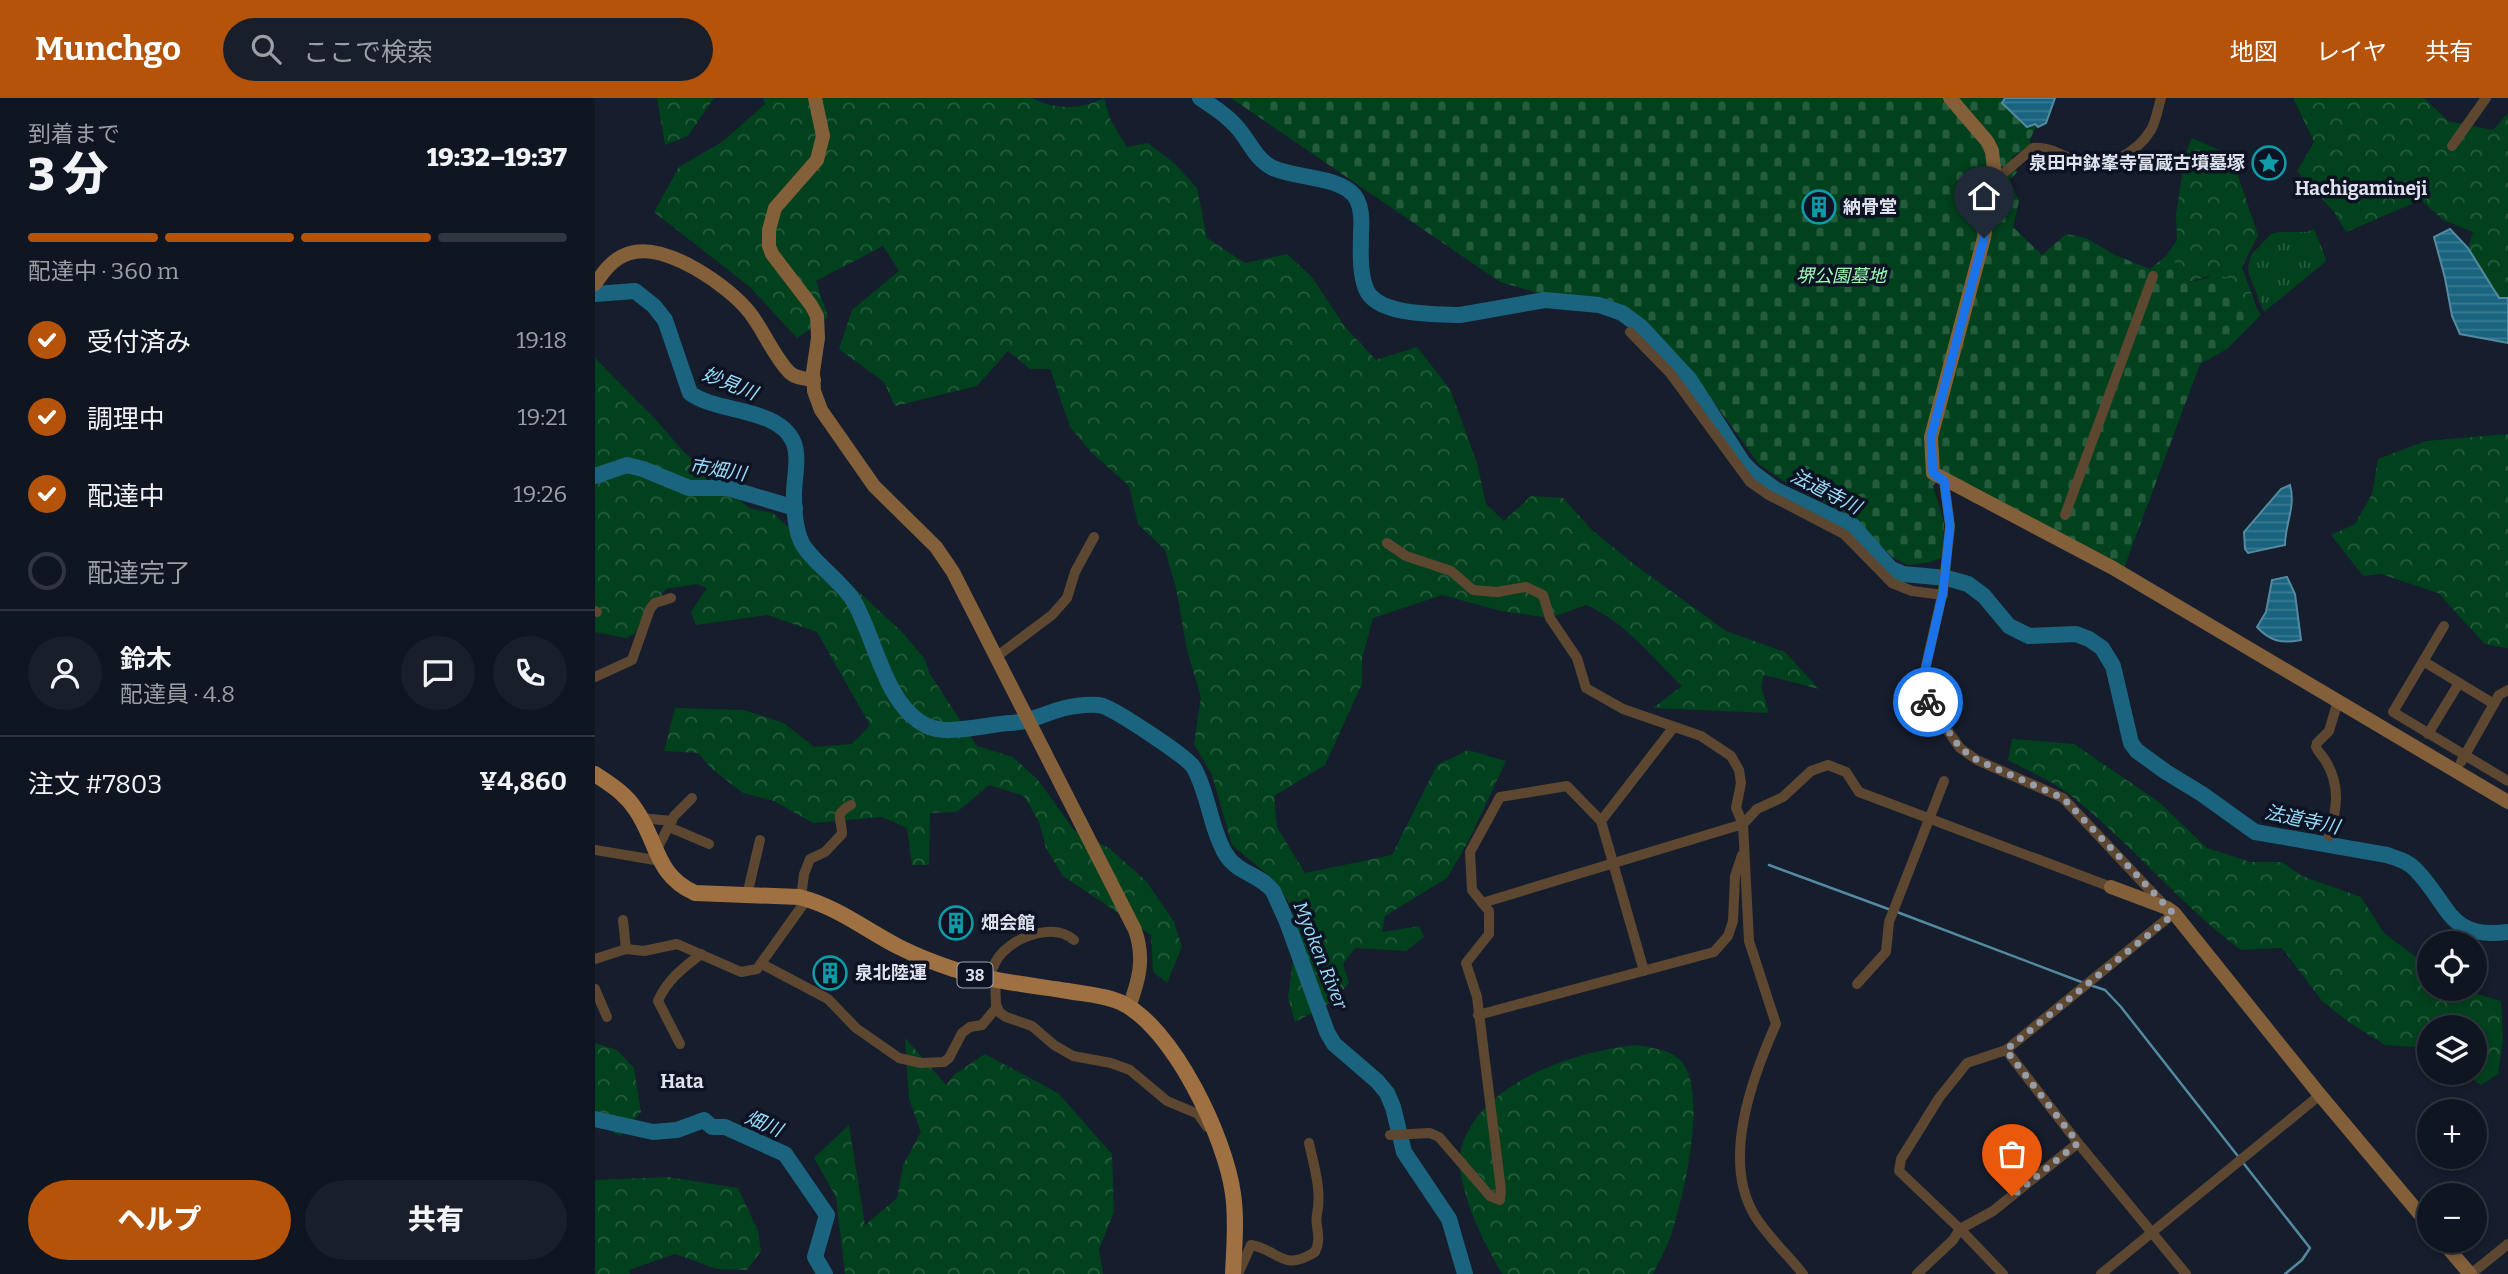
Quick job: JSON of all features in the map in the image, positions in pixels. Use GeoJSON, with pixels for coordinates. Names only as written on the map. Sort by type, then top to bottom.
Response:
{"type":"FeatureCollection","features":[{"type":"Feature","properties":{"kind":"main road","name":"38"},"geometry":{"type":"LineString","coordinates":[[595,774],[622,792],[641,818],[668,874],[680,886],[695,893],[804,898],[830,907],[928,960],[992,979],[1101,997],[1129,1007],[1150,1023],[1169,1045],[1217,1131],[1225,1153],[1233,1194],[1236,1274]]}},
{"type":"Feature","properties":{"kind":"street"},"geometry":{"type":"LineString","coordinates":[[815,98],[823,136],[817,160],[775,208],[769,230],[772,254],[811,304],[817,316],[814,391],[821,410],[874,486],[936,547],[953,572],[1139,941],[1142,964],[1140,979],[1129,1007]]}},
{"type":"Feature","properties":{"kind":"street"},"geometry":{"type":"LineString","coordinates":[[1949,98],[1993,151],[1992,183],[1984,238],[1931,437],[1933,473],[2113,568],[2508,802]]}},
{"type":"Feature","properties":{"kind":"street"},"geometry":{"type":"LineString","coordinates":[[1992,183],[2023,155],[2038,147],[2051,149],[2088,165],[2106,164],[2129,153],[2152,129],[2161,98]]}},
{"type":"Feature","properties":{"kind":"street"},"geometry":{"type":"LineString","coordinates":[[2452,146],[2486,98]]}},
{"type":"Feature","properties":{"kind":"street"},"geometry":{"type":"LineString","coordinates":[[595,284],[608,266],[630,253],[662,253],[730,292],[749,312],[790,373],[814,380]]}},
{"type":"Feature","properties":{"kind":"street"},"geometry":{"type":"LineString","coordinates":[[2065,515],[2153,276]]}},
{"type":"Feature","properties":{"kind":"street"},"geometry":{"type":"LineString","coordinates":[[1630,332],[1670,373],[1750,482],[1767,494],[1844,534],[1892,583],[1912,591],[1943,593]]}},
{"type":"Feature","properties":{"kind":"street"},"geometry":{"type":"LineString","coordinates":[[1944,481],[1950,526],[1943,593],[1921,688],[1933,710],[1960,748],[1977,760],[2063,798],[2170,911],[2417,1211]]}},
{"type":"Feature","properties":{"kind":"street"},"geometry":{"type":"LineString","coordinates":[[996,657],[1052,615],[1067,598],[1075,572],[1094,537]]}},
{"type":"Feature","properties":{"kind":"street"},"geometry":{"type":"LineString","coordinates":[[1387,544],[1406,556],[1451,571],[1473,590],[1497,592],[1525,587],[1543,595],[1550,618],[1577,658],[1586,688],[1623,709],[1701,736],[1731,756],[1739,770],[1741,783],[1736,808],[1743,824],[1749,941],[1776,1024],[1763,1054],[1740,1136],[1743,1191],[1755,1217],[1803,1274]]}},
{"type":"Feature","properties":{"kind":"street"},"geometry":{"type":"LineString","coordinates":[[595,677],[632,660],[650,609],[655,603],[671,598]]}},
{"type":"Feature","properties":{"kind":"street"},"geometry":{"type":"LineString","coordinates":[[2444,626],[2393,712],[2505,780],[2508,768]]}},
{"type":"Feature","properties":{"kind":"street"},"geometry":{"type":"LineString","coordinates":[[2423,661],[2494,704]]}},
{"type":"Feature","properties":{"kind":"street"},"geometry":{"type":"LineString","coordinates":[[2428,734],[2459,683]]}},
{"type":"Feature","properties":{"kind":"street"},"geometry":{"type":"LineString","coordinates":[[2456,771],[2499,695],[2508,690]]}},
{"type":"Feature","properties":{"kind":"street"},"geometry":{"type":"LineString","coordinates":[[2329,835],[2338,799],[2325,760],[2316,747],[2329,731],[2338,701]]}},
{"type":"Feature","properties":{"kind":"street"},"geometry":{"type":"LineString","coordinates":[[1601,821],[1673,728]]}},
{"type":"Feature","properties":{"kind":"street"},"geometry":{"type":"LineString","coordinates":[[1482,903],[1743,824],[1757,810],[1783,797],[1811,771],[1828,765],[1846,772],[1859,792],[2170,911]]}},
{"type":"Feature","properties":{"kind":"street"},"geometry":{"type":"LineString","coordinates":[[1857,984],[1886,951],[1889,922],[1944,781]]}},
{"type":"Feature","properties":{"kind":"street"},"geometry":{"type":"LineString","coordinates":[[1390,1135],[1430,1133],[1439,1137],[1490,1196],[1500,1200],[1501,1190],[1477,997],[1466,962],[1489,934],[1489,911],[1472,890],[1470,852],[1500,796],[1567,786],[1601,821],[1644,971]]}},
{"type":"Feature","properties":{"kind":"street"},"geometry":{"type":"LineString","coordinates":[[595,850],[659,856],[670,824],[692,797]]}},
{"type":"Feature","properties":{"kind":"street"},"geometry":{"type":"LineString","coordinates":[[595,959],[626,949],[644,951],[677,944],[741,972],[757,969],[804,898],[810,859],[825,852],[842,834],[839,815],[841,810],[851,805]]}},
{"type":"Feature","properties":{"kind":"street"},"geometry":{"type":"LineString","coordinates":[[641,818],[670,824],[709,845]]}},
{"type":"Feature","properties":{"kind":"street"},"geometry":{"type":"LineString","coordinates":[[747,895],[760,840]]}},
{"type":"Feature","properties":{"kind":"street"},"geometry":{"type":"LineString","coordinates":[[1478,1015],[1714,953],[1728,936],[1733,921],[1735,876],[1745,848]]}},
{"type":"Feature","properties":{"kind":"street"},"geometry":{"type":"LineString","coordinates":[[2003,1274],[1899,1171],[1901,1159],[1939,1098],[1967,1063],[2006,1050],[2170,911]]}},
{"type":"Feature","properties":{"kind":"street"},"geometry":{"type":"LineString","coordinates":[[623,920],[626,949]]}},
{"type":"Feature","properties":{"kind":"street"},"geometry":{"type":"LineString","coordinates":[[1074,940],[1066,933],[1057,931],[1041,933],[1019,941],[1000,954],[992,979],[997,1007],[1006,1017],[1032,1026],[1064,1052],[1130,1070],[1167,1101],[1193,1110],[1208,1129],[1217,1131]]}},
{"type":"Feature","properties":{"kind":"street"},"geometry":{"type":"LineString","coordinates":[[680,1044],[658,1001],[663,990],[678,972],[701,954]]}},
{"type":"Feature","properties":{"kind":"street"},"geometry":{"type":"LineString","coordinates":[[762,964],[828,999],[856,1028],[899,1058],[922,1063],[944,1062],[949,1058],[962,1033],[971,1027],[982,1025],[997,1007]]}},
{"type":"Feature","properties":{"kind":"street"},"geometry":{"type":"LineString","coordinates":[[595,989],[598,1005],[607,1017]]}},
{"type":"Feature","properties":{"kind":"street"},"geometry":{"type":"LineString","coordinates":[[2006,1050],[2078,1143],[2186,1274]]}},
{"type":"Feature","properties":{"kind":"street"},"geometry":{"type":"LineString","coordinates":[[2101,1274],[2320,1095]]}},
{"type":"Feature","properties":{"kind":"street"},"geometry":{"type":"LineString","coordinates":[[1236,1274],[1251,1245],[1287,1260],[1297,1260],[1315,1252],[1320,1237],[1317,1215],[1320,1209],[1309,1143]]}},
{"type":"Feature","properties":{"kind":"street"},"geometry":{"type":"LineString","coordinates":[[1917,1274],[1954,1240],[1960,1229],[1993,1211],[2078,1143]]}},
{"type":"Feature","properties":{"kind":"street"},"geometry":{"type":"LineString","coordinates":[[2453,1253],[2471,1274],[2508,1244]]}},
{"type":"Feature","properties":{"kind":"green space"},"geometry":{"type":"Polygon","coordinates":[[[657,98],[714,98],[688,136],[665,145],[657,98]]]}},
{"type":"Feature","properties":{"kind":"green space"},"geometry":{"type":"Polygon","coordinates":[[[763,98],[1032,98],[1050,105],[1068,107],[1086,105],[1104,98],[1111,121],[1127,147],[1148,143],[1174,163],[1197,188],[1207,238],[1245,263],[1287,254],[1312,277],[1345,327],[1376,360],[1417,347],[1450,389],[1477,463],[1486,504],[1504,521],[1531,496],[1563,498],[1592,530],[1635,565],[1726,631],[1785,652],[1819,689],[1764,675],[1761,686],[1769,713],[1653,708],[1682,686],[1625,630],[1586,605],[1550,618],[1501,611],[1442,595],[1373,618],[1362,659],[1362,684],[1325,765],[1274,796],[1277,827],[1305,873],[1392,855],[1437,765],[1468,750],[1506,761],[1469,840],[1447,878],[1385,916],[1382,932],[1419,926],[1424,937],[1406,951],[1355,948],[1343,964],[1349,983],[1332,1002],[1295,1022],[1288,997],[1299,917],[1273,879],[1232,845],[1212,775],[1194,744],[1201,697],[1187,650],[1176,588],[1165,550],[1138,524],[1129,486],[1092,453],[1070,427],[1050,369],[1030,369],[1008,351],[977,386],[895,406],[884,382],[839,349],[852,310],[899,271],[883,246],[816,281],[828,317],[797,338],[750,287],[654,212],[679,167],[722,142],[765,104],[763,98]]]}},
{"type":"Feature","properties":{"kind":"green space","name":"堺公園墓地"},"geometry":{"type":"Polygon","coordinates":[[[1231,98],[2051,98],[2030,139],[2031,145],[2012,157],[2017,172],[2010,180],[2019,201],[2013,227],[2042,255],[2066,234],[2086,238],[2115,255],[2150,269],[2170,255],[2182,276],[2189,282],[2215,276],[2230,279],[2243,312],[2257,309],[2261,315],[2227,349],[2200,364],[2124,568],[1946,473],[1933,486],[1944,522],[1943,557],[1931,562],[1908,565],[1892,557],[1855,519],[1782,480],[1759,464],[1689,368],[1646,323],[1598,303],[1541,294],[1500,282],[1231,98]]]}},
{"type":"Feature","properties":{"kind":"green space"},"geometry":{"type":"Polygon","coordinates":[[[2293,98],[2424,98],[2448,121],[2493,130],[2508,113],[2508,298],[2499,298],[2468,248],[2473,232],[2443,220],[2421,200],[2346,232],[2334,212],[2297,171],[2314,142],[2293,98]]]}},
{"type":"Feature","properties":{"kind":"green space"},"geometry":{"type":"Polygon","coordinates":[[[2192,138],[2231,155],[2258,235],[2242,267],[2257,309],[2244,312],[2209,276],[2189,282],[2181,276],[2170,255],[2166,256],[2177,240],[2176,215],[2185,155],[2192,138]]]}},
{"type":"Feature","properties":{"kind":"green space"},"geometry":{"type":"Polygon","coordinates":[[[2314,229],[2326,259],[2324,263],[2264,312],[2249,275],[2251,255],[2271,234],[2307,232],[2314,229]]]}},
{"type":"Feature","properties":{"kind":"green space"},"geometry":{"type":"Polygon","coordinates":[[[595,358],[684,452],[749,508],[773,513],[901,631],[924,658],[930,674],[977,746],[1013,757],[1038,780],[1074,830],[1109,848],[1147,882],[1174,922],[1182,947],[1167,983],[1153,972],[1151,935],[1063,876],[1046,848],[1039,822],[1024,796],[989,785],[957,812],[930,813],[929,865],[912,865],[907,828],[882,817],[813,823],[774,801],[743,793],[712,769],[698,753],[664,751],[675,708],[744,710],[784,723],[814,747],[852,744],[870,725],[817,632],[767,615],[696,625],[691,612],[707,588],[697,584],[666,589],[634,634],[626,638],[595,632],[595,358]]]}},
{"type":"Feature","properties":{"kind":"green space"},"geometry":{"type":"Polygon","coordinates":[[[2508,434],[2506,648],[2485,644],[2438,593],[2381,574],[2363,576],[2331,535],[2355,524],[2372,494],[2378,459],[2426,441],[2508,434]]]}},
{"type":"Feature","properties":{"kind":"green space"},"geometry":{"type":"Polygon","coordinates":[[[2012,739],[2074,744],[2159,802],[2207,848],[2250,862],[2282,862],[2302,876],[2361,897],[2384,933],[2417,958],[2417,1001],[2487,1001],[2487,997],[2501,1001],[2503,1040],[2498,1074],[2487,1081],[2487,1015],[2417,1015],[2417,1047],[2385,1045],[2322,1001],[2282,948],[2241,950],[2197,913],[2113,832],[2069,794],[2008,760],[2012,739]]]}},
{"type":"Feature","properties":{"kind":"green space"},"geometry":{"type":"Polygon","coordinates":[[[905,1038],[946,1085],[955,1074],[985,1054],[1058,1093],[1112,1154],[1114,1212],[1099,1249],[1103,1274],[845,1274],[836,1197],[814,1158],[849,1125],[865,1225],[897,1198],[903,1165],[921,1132],[909,1099],[905,1038]]]}},
{"type":"Feature","properties":{"kind":"green space"},"geometry":{"type":"Polygon","coordinates":[[[595,1043],[617,1050],[634,1068],[641,1112],[620,1136],[595,1122],[595,1043]]]}},
{"type":"Feature","properties":{"kind":"green space"},"geometry":{"type":"Polygon","coordinates":[[[1637,1045],[1664,1051],[1678,1058],[1688,1072],[1693,1092],[1691,1143],[1682,1196],[1669,1240],[1653,1274],[1502,1274],[1474,1218],[1462,1180],[1459,1159],[1467,1133],[1482,1111],[1503,1092],[1528,1076],[1584,1055],[1637,1045]]]}},
{"type":"Feature","properties":{"kind":"green space"},"geometry":{"type":"Polygon","coordinates":[[[668,1177],[738,1188],[758,1231],[761,1251],[747,1270],[717,1269],[675,1254],[629,1270],[630,1274],[595,1274],[595,1180],[668,1177]]]}},
{"type":"Feature","properties":{"kind":"water"},"geometry":{"type":"Polygon","coordinates":[[[2005,98],[2055,98],[2046,123],[2038,127],[2035,124],[2027,127],[2002,103],[2005,98]]]}},
{"type":"Feature","properties":{"kind":"water"},"geometry":{"type":"Polygon","coordinates":[[[2450,229],[2468,248],[2499,298],[2508,298],[2508,343],[2460,334],[2452,316],[2434,237],[2450,229]]]}},
{"type":"Feature","properties":{"kind":"water"},"geometry":{"type":"Polygon","coordinates":[[[2290,485],[2292,501],[2285,545],[2248,553],[2245,549],[2244,532],[2281,489],[2290,485]]]}},
{"type":"Feature","properties":{"kind":"water"},"geometry":{"type":"Polygon","coordinates":[[[2287,577],[2295,594],[2301,640],[2288,642],[2271,638],[2257,627],[2266,612],[2272,580],[2287,577]]]}},
{"type":"Feature","properties":{"kind":"waterway","name":"法道寺川"},"geometry":{"type":"LineString","coordinates":[[1200,98],[1230,120],[1266,164],[1282,171],[1337,184],[1354,195],[1361,212],[1362,275],[1372,298],[1394,309],[1423,313],[1460,315],[1545,300],[1599,305],[1622,313],[1641,327],[1690,380],[1743,463],[1776,490],[1853,526],[1891,569],[1903,574],[1947,578],[1968,584],[1984,596],[2009,626],[2029,636],[2076,634],[2102,648],[2113,666],[2131,743],[2137,751],[2166,772],[2255,832],[2387,855],[2410,864],[2461,925],[2473,931],[2508,932]]}},
{"type":"Feature","properties":{"kind":"waterway","name":"Myoken River"},"geometry":{"type":"LineString","coordinates":[[595,294],[635,291],[654,306],[665,320],[690,393],[715,404],[760,416],[785,430],[793,441],[796,453],[794,505],[801,541],[853,600],[891,687],[912,716],[935,729],[956,730],[1019,722],[1068,707],[1100,705],[1122,716],[1189,762],[1203,789],[1225,853],[1235,865],[1268,885],[1273,891],[1334,1044],[1387,1093],[1404,1152],[1449,1219],[1465,1274]]}},
{"type":"Feature","properties":{"kind":"waterway","name":"市畑川"},"geometry":{"type":"LineString","coordinates":[[595,476],[627,465],[689,488],[728,488],[795,508]]}},
{"type":"Feature","properties":{"kind":"waterway"},"geometry":{"type":"LineString","coordinates":[[1769,865],[1891,910]]}},
{"type":"Feature","properties":{"kind":"waterway"},"geometry":{"type":"LineString","coordinates":[[1897,912],[2084,983]]}},
{"type":"Feature","properties":{"kind":"waterway"},"geometry":{"type":"LineString","coordinates":[[2090,985],[2105,990],[2121,1007],[2310,1248],[2302,1260],[2285,1274]]}},
{"type":"Feature","properties":{"kind":"waterway","name":"畑川"},"geometry":{"type":"LineString","coordinates":[[595,1119],[653,1132],[677,1130],[704,1120],[712,1127],[725,1127],[785,1154],[827,1215],[815,1257],[825,1274]]}},
{"type":"Feature","properties":{"kind":"way so far"},"geometry":{"type":"LineString","coordinates":[[1928,702],[1960,748],[1977,760],[2063,798],[2174,914],[2006,1050],[2078,1143],[2012,1196]]}},
{"type":"Feature","properties":{"kind":"place","name":"泉田中鉢峯寺富蔵古墳墓塚"},"geometry":{"type":"Point","coordinates":[2269,163]}},
{"type":"Feature","properties":{"kind":"place","name":"納骨堂"},"geometry":{"type":"Point","coordinates":[1819,207]}},
{"type":"Feature","properties":{"kind":"place","name":"畑会館"},"geometry":{"type":"Point","coordinates":[956,923]}},
{"type":"Feature","properties":{"kind":"place","name":"泉北陸運"},"geometry":{"type":"Point","coordinates":[830,973]}},
{"type":"Feature","properties":{"kind":"district","name":"Hachigamineji"},"geometry":{"type":"Point","coordinates":[2361,188]}},
{"type":"Feature","properties":{"kind":"district","name":"Hata"},"geometry":{"type":"Point","coordinates":[682,1081]}},
{"type":"Feature","properties":{"kind":"route"},"geometry":{"type":"LineString","coordinates":[[1928,702],[1921,688],[1940,609],[1950,526],[1944,481],[1933,473],[1931,437],[1984,238]]}},
{"type":"Feature","properties":{"kind":"water label","name":"妙見川"},"geometry":{"type":"Point","coordinates":[730,383]}}]}
